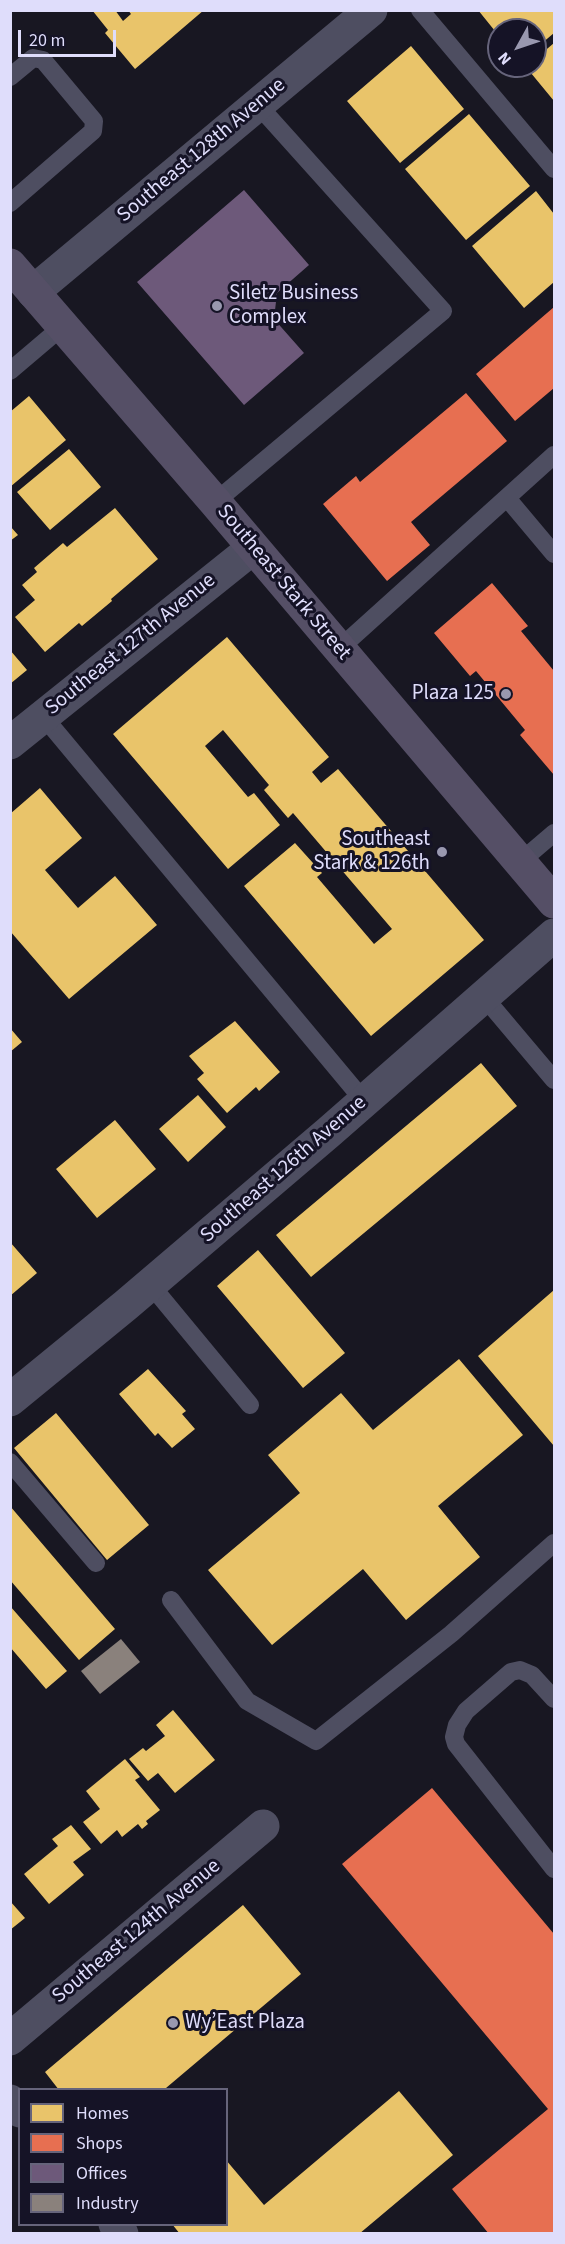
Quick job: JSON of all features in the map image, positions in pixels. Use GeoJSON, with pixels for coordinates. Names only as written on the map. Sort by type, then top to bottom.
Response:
{"type":"FeatureCollection","features":[{"type":"Feature","properties":{"kind":"main road","name":"Southeast Stark Street"},"geometry":{"type":"LineString","coordinates":[[10,265],[555,902]]}},
{"type":"Feature","properties":{"kind":"street","name":"Southeast 128th Avenue"},"geometry":{"type":"LineString","coordinates":[[33,292],[371,10]]}},
{"type":"Feature","properties":{"kind":"street","name":"Southeast 127th Avenue"},"geometry":{"type":"LineString","coordinates":[[10,743],[252,548]]}},
{"type":"Feature","properties":{"kind":"street","name":"Southeast 126th Avenue"},"geometry":{"type":"LineString","coordinates":[[10,1400],[150,1284],[555,936]]}},
{"type":"Feature","properties":{"kind":"street","name":"Southeast 124th Avenue"},"geometry":{"type":"LineString","coordinates":[[10,2039],[263,1826]]}},
{"type":"Feature","properties":{"kind":"lane"},"geometry":{"type":"LineString","coordinates":[[420,10],[555,170]]}},
{"type":"Feature","properties":{"kind":"lane"},"geometry":{"type":"LineString","coordinates":[[10,77],[33,58],[43,60],[94,122],[93,130],[10,203]]}},
{"type":"Feature","properties":{"kind":"lane"},"geometry":{"type":"LineString","coordinates":[[215,502],[443,311],[258,105]]}},
{"type":"Feature","properties":{"kind":"lane"},"geometry":{"type":"LineString","coordinates":[[10,371],[63,326]]}},
{"type":"Feature","properties":{"kind":"lane"},"geometry":{"type":"LineString","coordinates":[[339,649],[555,455]]}},
{"type":"Feature","properties":{"kind":"lane"},"geometry":{"type":"LineString","coordinates":[[507,498],[555,554]]}},
{"type":"Feature","properties":{"kind":"lane"},"geometry":{"type":"LineString","coordinates":[[43,716],[364,1101]]}},
{"type":"Feature","properties":{"kind":"lane"},"geometry":{"type":"LineString","coordinates":[[520,862],[555,833]]}},
{"type":"Feature","properties":{"kind":"lane"},"geometry":{"type":"LineString","coordinates":[[483,997],[555,1080]]}},
{"type":"Feature","properties":{"kind":"lane"},"geometry":{"type":"LineString","coordinates":[[150,1284],[250,1406]]}},
{"type":"Feature","properties":{"kind":"lane"},"geometry":{"type":"LineString","coordinates":[[10,1462],[96,1563]]}},
{"type":"Feature","properties":{"kind":"lane"},"geometry":{"type":"LineString","coordinates":[[171,1600],[247,1701],[316,1741],[451,1634],[555,1543]]}},
{"type":"Feature","properties":{"kind":"lane"},"geometry":{"type":"LineString","coordinates":[[555,1700],[532,1675],[520,1670],[511,1672],[466,1711],[457,1725],[454,1737],[456,1744],[555,1869]]}},
{"type":"Feature","properties":{"kind":"building: Homes"},"geometry":{"type":"Polygon","coordinates":[[[92,10],[115,10],[123,21],[131,14],[128,10],[204,10],[135,69],[105,33],[108,30],[92,10]]]}},
{"type":"Feature","properties":{"kind":"building: Homes"},"geometry":{"type":"Polygon","coordinates":[[[478,10],[554,10],[554,33],[547,39],[547,18],[487,18],[487,21],[478,10]]]}},
{"type":"Feature","properties":{"kind":"building: Homes"},"geometry":{"type":"Polygon","coordinates":[[[554,43],[554,101],[535,78],[547,78],[547,49],[554,43]]]}},
{"type":"Feature","properties":{"kind":"building: Homes"},"geometry":{"type":"Polygon","coordinates":[[[411,46],[464,109],[400,163],[347,101],[411,46]]]}},
{"type":"Feature","properties":{"kind":"building: Homes"},"geometry":{"type":"Polygon","coordinates":[[[469,114],[530,186],[466,240],[405,169],[469,114]]]}},
{"type":"Feature","properties":{"kind":"building: Homes"},"geometry":{"type":"Polygon","coordinates":[[[536,191],[554,214],[554,282],[524,308],[472,246],[536,191]]]}},
{"type":"Feature","properties":{"kind":"building: Homes"},"geometry":{"type":"Polygon","coordinates":[[[29,396],[66,440],[10,487],[10,412],[29,396]]]}},
{"type":"Feature","properties":{"kind":"building: Homes"},"geometry":{"type":"Polygon","coordinates":[[[69,449],[101,487],[50,530],[17,492],[69,449]]]}},
{"type":"Feature","properties":{"kind":"building: Homes"},"geometry":{"type":"Polygon","coordinates":[[[115,508],[158,559],[82,626],[79,623],[45,652],[15,617],[35,600],[22,585],[37,572],[34,568],[63,543],[67,547],[115,508]]]}},
{"type":"Feature","properties":{"kind":"building: Homes"},"geometry":{"type":"Polygon","coordinates":[[[10,526],[18,535],[10,541],[10,526]]]}},
{"type":"Feature","properties":{"kind":"building: Homes"},"geometry":{"type":"Polygon","coordinates":[[[227,637],[329,757],[312,772],[321,783],[338,769],[484,940],[371,1036],[244,886],[295,843],[322,873],[317,877],[374,944],[392,929],[293,813],[288,818],[264,790],[269,785],[223,730],[205,746],[248,797],[254,793],[280,825],[228,869],[113,734],[227,637]]]}},
{"type":"Feature","properties":{"kind":"building: Homes"},"geometry":{"type":"Polygon","coordinates":[[[10,650],[27,670],[10,684],[10,650]]]}},
{"type":"Feature","properties":{"kind":"building: Homes"},"geometry":{"type":"Polygon","coordinates":[[[40,788],[82,838],[45,870],[78,908],[115,876],[157,925],[69,999],[10,931],[10,814],[40,788]]]}},
{"type":"Feature","properties":{"kind":"building: Homes"},"geometry":{"type":"Polygon","coordinates":[[[235,1021],[280,1072],[259,1091],[256,1087],[227,1113],[197,1079],[204,1073],[189,1056],[235,1021]]]}},
{"type":"Feature","properties":{"kind":"building: Homes"},"geometry":{"type":"Polygon","coordinates":[[[10,1028],[22,1042],[10,1052],[10,1028]]]}},
{"type":"Feature","properties":{"kind":"building: Homes"},"geometry":{"type":"Polygon","coordinates":[[[481,1063],[517,1106],[311,1277],[276,1235],[481,1063]]]}},
{"type":"Feature","properties":{"kind":"building: Homes"},"geometry":{"type":"Polygon","coordinates":[[[198,1095],[226,1127],[188,1162],[159,1129],[198,1095]]]}},
{"type":"Feature","properties":{"kind":"building: Homes"},"geometry":{"type":"Polygon","coordinates":[[[115,1120],[156,1169],[97,1218],[56,1169],[115,1120]]]}},
{"type":"Feature","properties":{"kind":"building: Homes"},"geometry":{"type":"Polygon","coordinates":[[[10,1242],[37,1273],[10,1296],[10,1242]]]}},
{"type":"Feature","properties":{"kind":"building: Homes"},"geometry":{"type":"Polygon","coordinates":[[[258,1250],[345,1353],[303,1388],[217,1286],[258,1250]]]}},
{"type":"Feature","properties":{"kind":"building: Homes"},"geometry":{"type":"Polygon","coordinates":[[[554,1290],[554,1446],[478,1356],[554,1290]]]}},
{"type":"Feature","properties":{"kind":"building: Homes"},"geometry":{"type":"Polygon","coordinates":[[[459,1359],[523,1435],[438,1506],[480,1557],[406,1620],[363,1569],[272,1645],[208,1570],[300,1493],[268,1455],[341,1393],[373,1430],[459,1359]]]}},
{"type":"Feature","properties":{"kind":"building: Homes"},"geometry":{"type":"Polygon","coordinates":[[[148,1369],[186,1411],[182,1414],[195,1429],[172,1448],[158,1433],[155,1436],[119,1394],[148,1369]]]}},
{"type":"Feature","properties":{"kind":"building: Homes"},"geometry":{"type":"Polygon","coordinates":[[[56,1413],[149,1525],[107,1560],[14,1448],[56,1413]]]}},
{"type":"Feature","properties":{"kind":"building: Homes"},"geometry":{"type":"Polygon","coordinates":[[[10,1506],[115,1629],[79,1660],[10,1580],[10,1506]]]}},
{"type":"Feature","properties":{"kind":"building: Homes"},"geometry":{"type":"Polygon","coordinates":[[[10,1606],[67,1671],[46,1689],[10,1647],[10,1606]]]}},
{"type":"Feature","properties":{"kind":"building: Homes"},"geometry":{"type":"Polygon","coordinates":[[[173,1710],[215,1760],[175,1793],[158,1773],[148,1781],[129,1759],[143,1748],[146,1751],[165,1736],[156,1725],[173,1710]]]}},
{"type":"Feature","properties":{"kind":"building: Homes"},"geometry":{"type":"Polygon","coordinates":[[[125,1759],[140,1777],[135,1780],[160,1810],[146,1821],[148,1824],[142,1829],[138,1824],[122,1837],[117,1830],[101,1844],[83,1822],[100,1809],[86,1791],[125,1759]]]}},
{"type":"Feature","properties":{"kind":"building: Homes"},"geometry":{"type":"Polygon","coordinates":[[[71,1825],[91,1849],[73,1862],[84,1875],[49,1904],[24,1874],[58,1846],[52,1839],[71,1825]]]}},
{"type":"Feature","properties":{"kind":"building: Homes"},"geometry":{"type":"Polygon","coordinates":[[[10,1901],[25,1918],[10,1930],[10,1901]]]}},
{"type":"Feature","properties":{"kind":"building: Homes","name":"Wy’East Plaza"},"geometry":{"type":"Polygon","coordinates":[[[243,1905],[301,1974],[166,2088],[57,2088],[45,2072],[243,1905]]]}},
{"type":"Feature","properties":{"kind":"building: Homes"},"geometry":{"type":"Polygon","coordinates":[[[399,2091],[453,2155],[359,2234],[180,2234],[174,2226],[228,2226],[228,2162],[264,2205],[399,2091]]]}},
{"type":"Feature","properties":{"kind":"building: Shops"},"geometry":{"type":"Polygon","coordinates":[[[554,307],[554,388],[515,421],[476,374],[554,307]]]}},
{"type":"Feature","properties":{"kind":"building: Shops"},"geometry":{"type":"Polygon","coordinates":[[[466,393],[507,441],[411,522],[430,545],[387,581],[323,504],[356,476],[360,482],[466,393]]]}},
{"type":"Feature","properties":{"kind":"building: Shops"},"geometry":{"type":"Polygon","coordinates":[[[492,583],[528,626],[521,631],[554,671],[554,775],[520,735],[525,730],[476,671],[470,676],[434,633],[492,583]]]}},
{"type":"Feature","properties":{"kind":"building: Shops"},"geometry":{"type":"Polygon","coordinates":[[[432,1788],[554,1934],[554,2234],[489,2234],[452,2189],[548,2109],[342,1864],[432,1788]]]}},
{"type":"Feature","properties":{"kind":"building: Offices","name":"Siletz Business Complex"},"geometry":{"type":"Polygon","coordinates":[[[244,190],[309,265],[277,293],[274,319],[304,353],[244,405],[137,282],[244,190]]]}},
{"type":"Feature","properties":{"kind":"building: Industry"},"geometry":{"type":"Polygon","coordinates":[[[121,1639],[140,1662],[100,1694],[81,1671],[121,1639]]]}},
{"type":"Feature","properties":{"kind":"place","name":"Siletz Business Complex"},"geometry":{"type":"Point","coordinates":[217,306]}},
{"type":"Feature","properties":{"kind":"place","name":"Plaza 125"},"geometry":{"type":"Point","coordinates":[506,694]}},
{"type":"Feature","properties":{"kind":"place","name":"Southeast Stark & 126th"},"geometry":{"type":"Point","coordinates":[442,852]}},
{"type":"Feature","properties":{"kind":"place","name":"Wy’East Plaza"},"geometry":{"type":"Point","coordinates":[173,2023]}}]}
